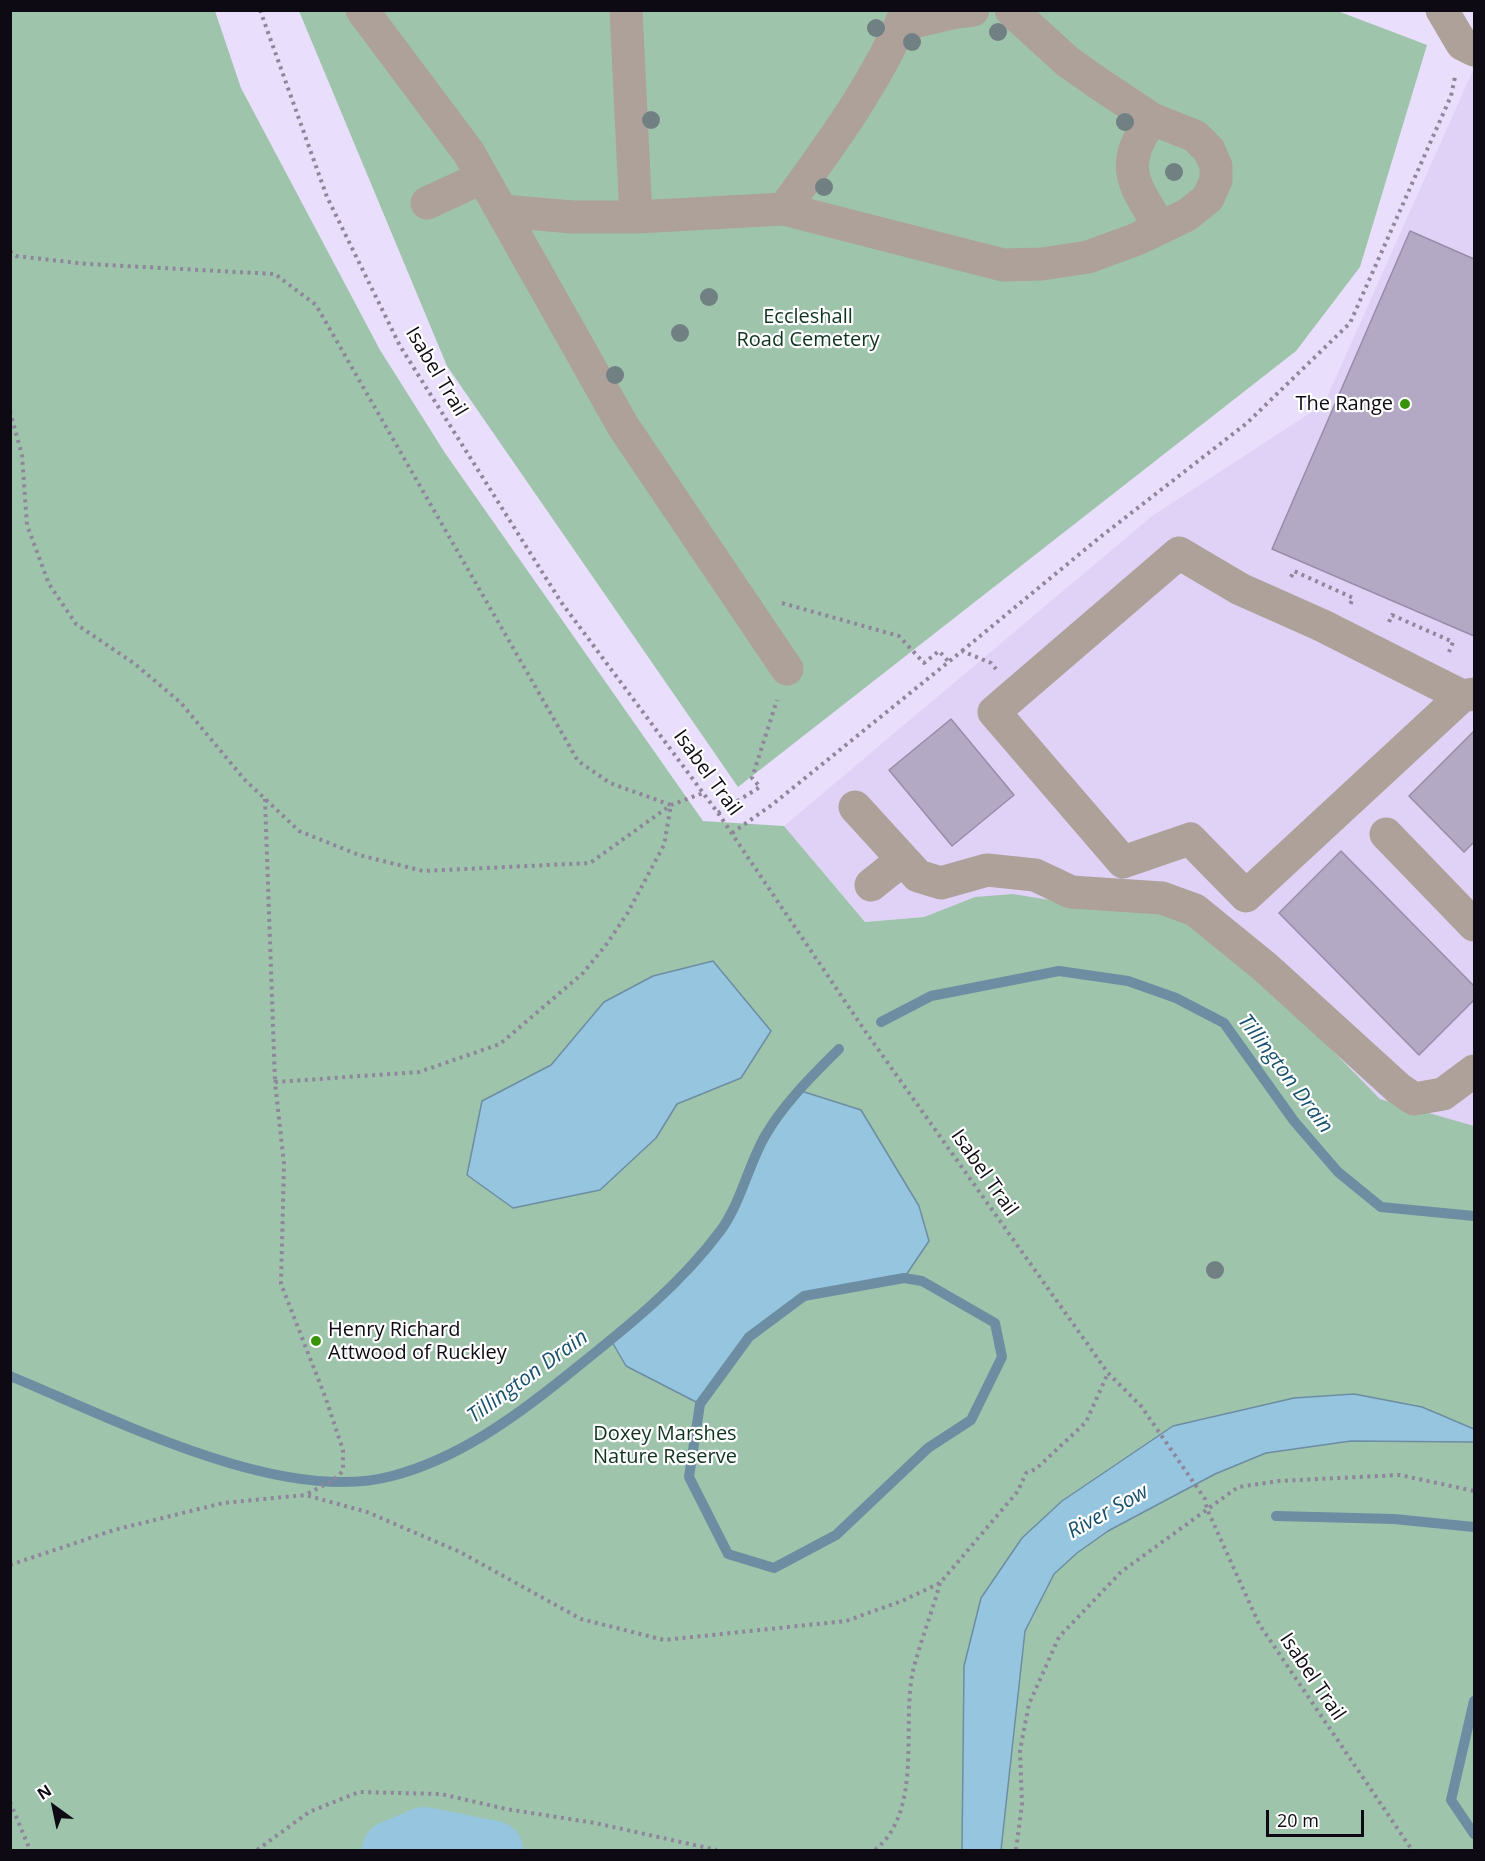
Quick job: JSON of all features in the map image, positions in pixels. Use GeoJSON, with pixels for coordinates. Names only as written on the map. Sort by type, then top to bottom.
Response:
{"type":"FeatureCollection","features":[{"type":"Feature","properties":{"kind":"street"},"geometry":{"type":"LineString","coordinates":[[362,10],[469,153],[481,178],[502,211],[623,426],[787,669]]}},
{"type":"Feature","properties":{"kind":"street"},"geometry":{"type":"LineString","coordinates":[[626,10],[636,217]]}},
{"type":"Feature","properties":{"kind":"street"},"geometry":{"type":"LineString","coordinates":[[783,209],[851,117],[882,66],[904,18],[973,10]]}},
{"type":"Feature","properties":{"kind":"street"},"geometry":{"type":"LineString","coordinates":[[502,211],[573,217],[636,217],[783,209],[1003,265],[1042,264],[1088,257],[1137,239],[1187,215],[1208,198],[1216,180],[1216,166],[1209,150],[1195,136],[1152,119],[1068,62],[1011,10]]}},
{"type":"Feature","properties":{"kind":"street"},"geometry":{"type":"LineString","coordinates":[[1442,10],[1468,47]]}},
{"type":"Feature","properties":{"kind":"street"},"geometry":{"type":"LineString","coordinates":[[1152,119],[1138,138],[1131,155],[1133,179],[1160,227]]}},
{"type":"Feature","properties":{"kind":"street"},"geometry":{"type":"LineString","coordinates":[[427,203],[481,178]]}},
{"type":"Feature","properties":{"kind":"street"},"geometry":{"type":"LineString","coordinates":[[1179,553],[1240,589],[1468,695],[1246,896],[1190,839],[1123,862],[994,712],[1179,553]]}},
{"type":"Feature","properties":{"kind":"street"},"geometry":{"type":"LineString","coordinates":[[855,807],[901,861],[918,876],[941,883],[987,870],[1035,875],[1071,892],[1162,898],[1195,910],[1265,967],[1398,1088],[1414,1099],[1443,1094],[1474,1071]]}},
{"type":"Feature","properties":{"kind":"street"},"geometry":{"type":"LineString","coordinates":[[1386,834],[1474,925]]}},
{"type":"Feature","properties":{"kind":"street"},"geometry":{"type":"LineString","coordinates":[[871,885],[901,861]]}},
{"type":"Feature","properties":{"kind":"path","name":"Isabel Trail"},"geometry":{"type":"LineString","coordinates":[[260,10],[327,198],[400,346],[561,602],[704,793],[863,1028],[1108,1373],[1141,1406],[1205,1499],[1207,1509],[1259,1624],[1412,1851]]}},
{"type":"Feature","properties":{"kind":"path"},"geometry":{"type":"LineString","coordinates":[[732,833],[772,804],[1099,538],[1247,423],[1350,323],[1451,96],[1468,47]]}},
{"type":"Feature","properties":{"kind":"path"},"geometry":{"type":"LineString","coordinates":[[10,251],[16,256],[87,264],[275,274],[316,305],[578,761],[610,783],[671,805]]}},
{"type":"Feature","properties":{"kind":"path"},"geometry":{"type":"LineString","coordinates":[[10,411],[22,455],[27,525],[49,584],[76,624],[135,664],[181,703],[244,779],[299,831],[359,855],[423,871],[591,863],[671,805],[704,793]]}},
{"type":"Feature","properties":{"kind":"path"},"geometry":{"type":"LineString","coordinates":[[735,590],[899,636],[924,663],[939,651],[949,662]]}},
{"type":"Feature","properties":{"kind":"path"},"geometry":{"type":"LineString","coordinates":[[1392,615],[1453,642],[1448,656],[1438,651]]}},
{"type":"Feature","properties":{"kind":"path"},"geometry":{"type":"LineString","coordinates":[[962,651],[991,663],[1016,692]]}},
{"type":"Feature","properties":{"kind":"path"},"geometry":{"type":"LineString","coordinates":[[718,813],[760,787],[752,778],[787,669]]}},
{"type":"Feature","properties":{"kind":"path"},"geometry":{"type":"LineString","coordinates":[[265,799],[275,1082],[284,1164],[282,1284],[326,1398],[343,1450],[343,1471],[332,1481],[305,1495]]}},
{"type":"Feature","properties":{"kind":"path"},"geometry":{"type":"LineString","coordinates":[[275,1082],[419,1072],[500,1044],[584,973],[606,945],[627,915],[664,845],[671,805]]}},
{"type":"Feature","properties":{"kind":"path"},"geometry":{"type":"LineString","coordinates":[[875,1851],[884,1844],[901,1811],[909,1758],[913,1673],[940,1583],[1018,1491],[1026,1473],[1036,1469],[1086,1422],[1108,1373]]}},
{"type":"Feature","properties":{"kind":"path"},"geometry":{"type":"LineString","coordinates":[[1016,1851],[1022,1804],[1020,1750],[1029,1704],[1059,1637],[1121,1572],[1238,1487],[1279,1481],[1400,1475],[1474,1491]]}},
{"type":"Feature","properties":{"kind":"path"},"geometry":{"type":"LineString","coordinates":[[10,1565],[114,1530],[223,1503],[305,1495],[367,1512],[460,1552],[581,1619],[664,1640],[780,1630],[846,1621],[902,1601],[940,1583]]}},
{"type":"Feature","properties":{"kind":"path"},"geometry":{"type":"LineString","coordinates":[[257,1851],[309,1812],[359,1792],[441,1794],[506,1809],[595,1823],[717,1851]]}},
{"type":"Feature","properties":{"kind":"path"},"geometry":{"type":"LineString","coordinates":[[10,1802],[30,1851]]}},
{"type":"Feature","properties":{"kind":"shaded area"},"geometry":{"type":"Polygon","coordinates":[[[1474,68],[1474,1128],[1380,1099],[1285,1003],[975,897],[924,917],[865,922],[784,826],[1152,516],[1324,404],[1474,68]]]}},
{"type":"Feature","properties":{"kind":"green space","name":"Eccleshall Road Cemetery"},"geometry":{"type":"Polygon","coordinates":[[[1335,10],[1427,45],[1360,267],[1296,351],[738,787],[447,366],[299,11],[1335,10]]]}},
{"type":"Feature","properties":{"kind":"green space","name":"Doxey Marshes Nature Reserve"},"geometry":{"type":"Polygon","coordinates":[[[11,11],[215,11],[241,88],[380,350],[445,453],[703,821],[784,826],[865,922],[924,917],[975,897],[1013,894],[1093,907],[1163,913],[1193,926],[1285,1002],[1380,1099],[1474,1126],[1474,1850],[11,1850],[11,11]]]}},
{"type":"Feature","properties":{"kind":"water"},"geometry":{"type":"Polygon","coordinates":[[[713,961],[771,1031],[741,1078],[677,1104],[656,1138],[600,1190],[513,1208],[467,1175],[482,1101],[551,1065],[604,1002],[653,976],[713,961]]]}},
{"type":"Feature","properties":{"kind":"water"},"geometry":{"type":"Polygon","coordinates":[[[798,1090],[861,1110],[919,1206],[929,1241],[904,1278],[804,1296],[749,1337],[700,1404],[626,1366],[611,1340],[672,1288],[712,1243],[729,1215],[766,1135],[798,1090]]]}},
{"type":"Feature","properties":{"kind":"water"},"geometry":{"type":"Polygon","coordinates":[[[1354,1394],[1422,1407],[1474,1429],[1474,1442],[1351,1441],[1266,1453],[1215,1474],[1108,1531],[1077,1553],[1054,1574],[1025,1631],[1001,1850],[962,1850],[964,1666],[981,1598],[1022,1538],[1062,1501],[1173,1426],[1294,1398],[1354,1394]]]}},
{"type":"Feature","properties":{"kind":"building","name":"The Range"},"geometry":{"type":"Polygon","coordinates":[[[1410,231],[1474,259],[1474,636],[1272,549],[1410,231]]]}},
{"type":"Feature","properties":{"kind":"building"},"geometry":{"type":"Polygon","coordinates":[[[951,719],[1014,795],[952,846],[889,770],[951,719]]]}},
{"type":"Feature","properties":{"kind":"building"},"geometry":{"type":"Polygon","coordinates":[[[1474,731],[1474,842],[1464,852],[1409,796],[1474,731]]]}},
{"type":"Feature","properties":{"kind":"building"},"geometry":{"type":"Polygon","coordinates":[[[1341,851],[1474,986],[1474,1000],[1419,1055],[1279,913],[1341,851]]]}},
{"type":"Feature","properties":{"kind":"waterway","name":"Tillington Drain"},"geometry":{"type":"LineString","coordinates":[[881,1022],[931,996],[1059,971],[1128,981],[1176,998],[1224,1023],[1294,1121],[1338,1172],[1381,1207],[1474,1216]]}},
{"type":"Feature","properties":{"kind":"waterway","name":"Tillington Drain"},"geometry":{"type":"LineString","coordinates":[[10,1376],[147,1434],[250,1469],[300,1479],[348,1482],[392,1476],[416,1469],[462,1448],[505,1422],[608,1342],[668,1290],[704,1251],[728,1219],[759,1148],[781,1112],[839,1049]]}},
{"type":"Feature","properties":{"kind":"waterway"},"geometry":{"type":"LineString","coordinates":[[904,1278],[922,1281],[995,1323],[1002,1357],[971,1420],[928,1448],[836,1535],[774,1568],[728,1554],[689,1477],[700,1404],[749,1337],[804,1296],[904,1278]]}},
{"type":"Feature","properties":{"kind":"waterway"},"geometry":{"type":"LineString","coordinates":[[1276,1516],[1394,1519],[1474,1527]]}},
{"type":"Feature","properties":{"kind":"waterway"},"geometry":{"type":"LineString","coordinates":[[1474,1701],[1451,1800],[1474,1834]]}},
{"type":"Feature","properties":{"kind":"waterway","name":"River Sow"},"geometry":{"type":"LineString","coordinates":[[391,1850],[424,1836],[494,1850]]}},
{"type":"Feature","properties":{"kind":"place","name":"The Range"},"geometry":{"type":"Point","coordinates":[1405,404]}},
{"type":"Feature","properties":{"kind":"place","name":"Henry Richard Attwood of Ruckley"},"geometry":{"type":"Point","coordinates":[316,1341]}}]}
